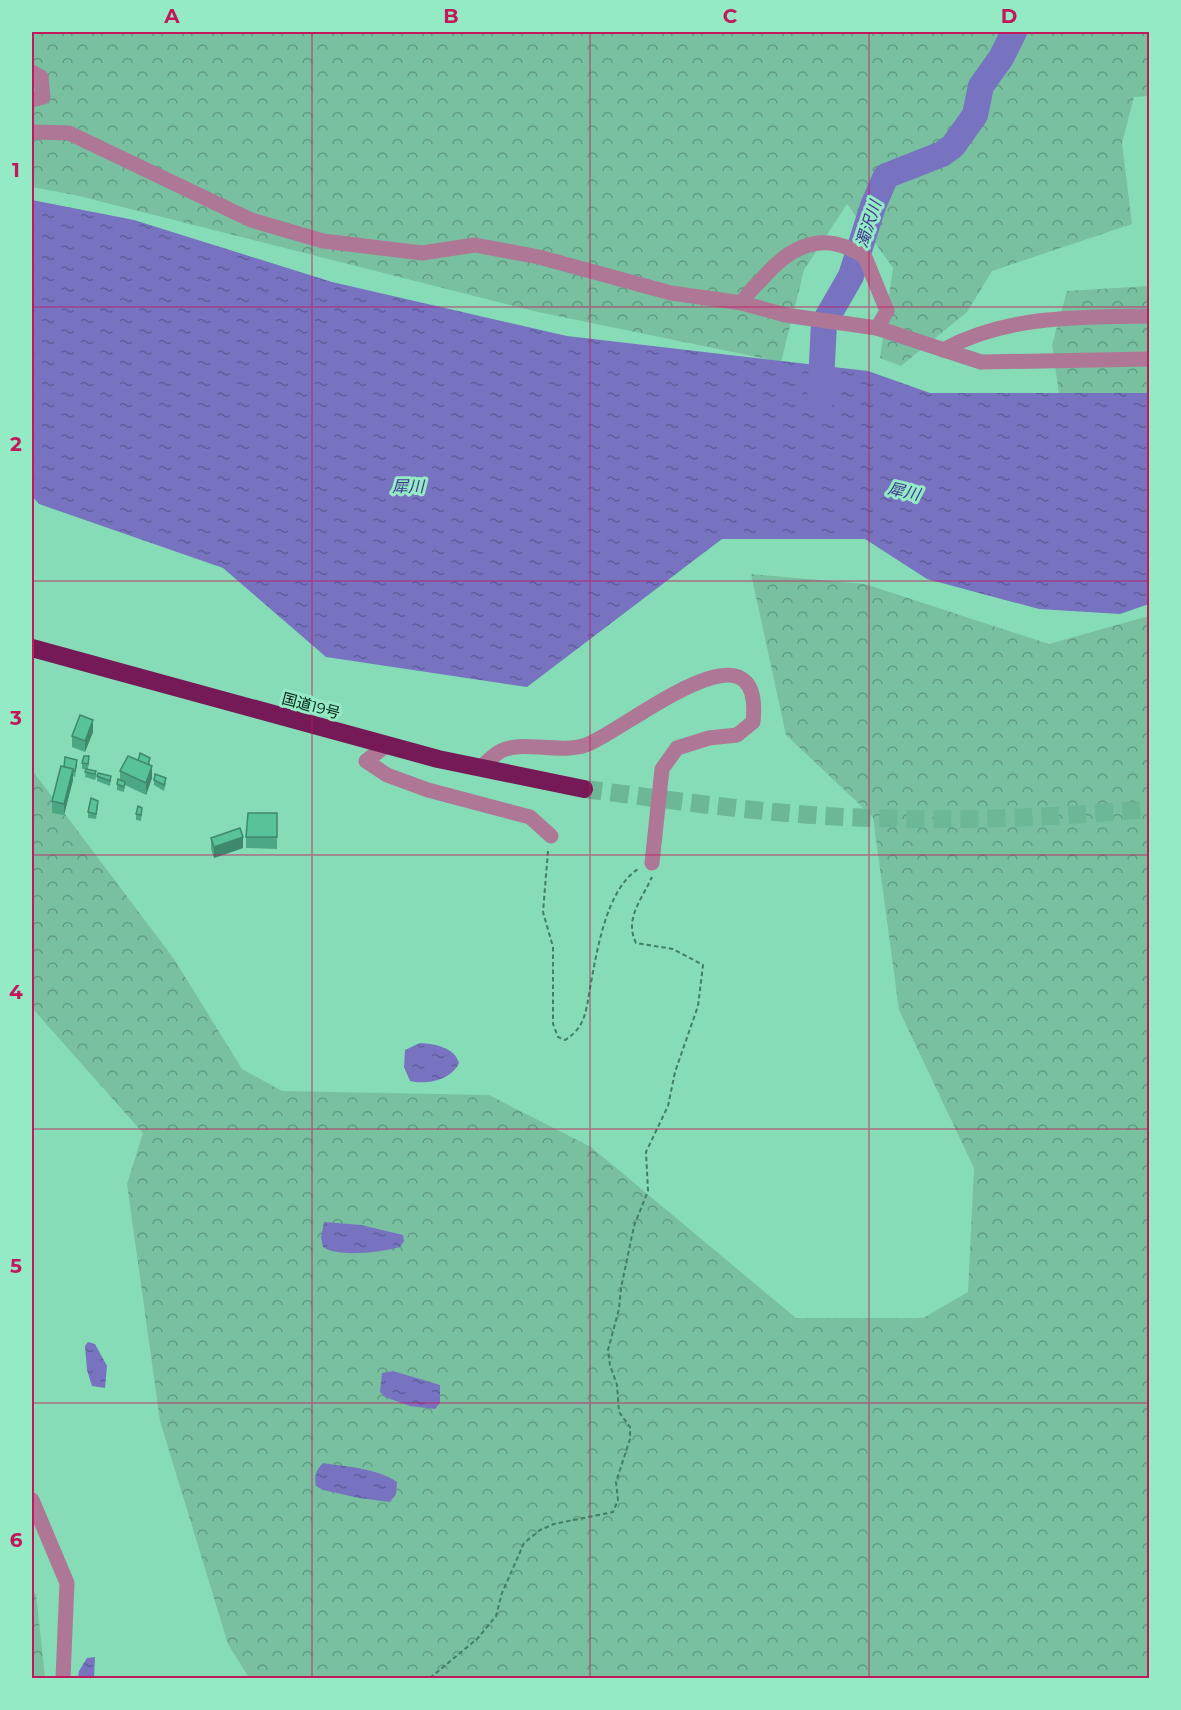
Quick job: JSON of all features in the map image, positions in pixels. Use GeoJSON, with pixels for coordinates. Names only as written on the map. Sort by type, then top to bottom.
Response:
{"type":"FeatureCollection","features":[{"type":"Feature","properties":{"kind":"highway","name":"国道19号"},"geometry":{"type":"LineString","coordinates":[[32,648],[387,746],[584,789]]}},
{"type":"Feature","properties":{"kind":"street"},"geometry":{"type":"LineString","coordinates":[[32,72],[41,77],[44,88],[43,97],[32,100]]}},
{"type":"Feature","properties":{"kind":"street"},"geometry":{"type":"LineString","coordinates":[[32,132],[69,133],[251,220],[323,241],[422,253],[475,245],[539,257],[671,294],[742,303],[785,315],[877,328],[981,362],[1149,359]]}},
{"type":"Feature","properties":{"kind":"street"},"geometry":{"type":"LineString","coordinates":[[742,303],[768,272],[790,252],[804,245],[838,244],[865,257],[887,311],[877,328]]}},
{"type":"Feature","properties":{"kind":"street"},"geometry":{"type":"LineString","coordinates":[[944,350],[986,331],[1025,322],[1061,317],[1149,316]]}},
{"type":"Feature","properties":{"kind":"street"},"geometry":{"type":"LineString","coordinates":[[480,768],[502,749],[533,747],[562,751],[584,746],[657,704],[711,677],[730,673],[743,677],[752,688],[756,704],[753,722],[749,727],[737,735],[709,738],[677,748],[662,769],[652,863]]}},
{"type":"Feature","properties":{"kind":"street"},"geometry":{"type":"LineString","coordinates":[[387,746],[366,761],[387,775],[420,787],[530,817],[551,836]]}},
{"type":"Feature","properties":{"kind":"street"},"geometry":{"type":"LineString","coordinates":[[32,1500],[67,1583],[63,1678]]}},
{"type":"Feature","properties":{"kind":"path"},"geometry":{"type":"LineString","coordinates":[[430,1678],[477,1639],[496,1616],[502,1593],[524,1544],[540,1530],[554,1524],[613,1512],[618,1500],[616,1482],[630,1439],[630,1427],[619,1412],[617,1385],[608,1350],[619,1309],[634,1226],[648,1191],[646,1152],[668,1106],[675,1072],[698,1006],[703,964],[673,949],[636,943],[630,932],[632,916],[652,878],[652,863],[636,870],[621,882],[612,901],[587,1011],[579,1030],[565,1040],[558,1037],[554,1031],[553,947],[543,912],[546,855],[551,836]]}},
{"type":"Feature","properties":{"kind":"green space"},"geometry":{"type":"Polygon","coordinates":[[[32,32],[1149,32],[1149,96],[1134,97],[1122,143],[1132,224],[992,271],[967,312],[901,366],[880,358],[893,268],[847,204],[804,270],[781,362],[538,312],[75,195],[32,187],[32,32]]]}},
{"type":"Feature","properties":{"kind":"green space"},"geometry":{"type":"Polygon","coordinates":[[[1149,286],[1149,393],[1059,393],[1052,345],[1067,291],[1149,286]]]}},
{"type":"Feature","properties":{"kind":"green space"},"geometry":{"type":"Polygon","coordinates":[[[751,574],[865,584],[1049,644],[1149,616],[1149,1678],[249,1678],[228,1644],[160,1421],[127,1184],[143,1133],[32,1008],[32,770],[174,959],[242,1069],[282,1091],[489,1095],[591,1147],[796,1318],[923,1318],[968,1292],[974,1168],[899,1010],[873,817],[786,735],[751,574]]]}},
{"type":"Feature","properties":{"kind":"green space"},"geometry":{"type":"Polygon","coordinates":[[[32,1591],[36,1594],[45,1678],[32,1678],[32,1591]]]}},
{"type":"Feature","properties":{"kind":"water","name":"犀川"},"geometry":{"type":"Polygon","coordinates":[[[32,200],[134,220],[332,282],[567,336],[868,371],[930,393],[1149,393],[1149,604],[1120,614],[1039,609],[927,579],[865,539],[722,539],[527,687],[326,657],[223,568],[39,504],[32,496],[32,200]]]}},
{"type":"Feature","properties":{"kind":"water"},"geometry":{"type":"Polygon","coordinates":[[[420,1043],[448,1050],[453,1053],[459,1063],[450,1074],[438,1080],[410,1081],[404,1067],[405,1050],[420,1043]]]}},
{"type":"Feature","properties":{"kind":"water"},"geometry":{"type":"Polygon","coordinates":[[[324,1222],[361,1225],[403,1235],[404,1241],[400,1247],[383,1251],[350,1253],[330,1250],[323,1247],[321,1237],[324,1222]]]}},
{"type":"Feature","properties":{"kind":"water"},"geometry":{"type":"Polygon","coordinates":[[[88,1342],[95,1344],[107,1366],[105,1388],[92,1386],[87,1370],[85,1346],[88,1342]]]}},
{"type":"Feature","properties":{"kind":"water"},"geometry":{"type":"Polygon","coordinates":[[[393,1371],[440,1385],[440,1403],[435,1409],[410,1406],[385,1397],[380,1392],[382,1373],[393,1371]]]}},
{"type":"Feature","properties":{"kind":"water"},"geometry":{"type":"Polygon","coordinates":[[[323,1463],[362,1469],[389,1477],[397,1482],[396,1494],[390,1502],[323,1490],[316,1486],[315,1479],[323,1463]]]}},
{"type":"Feature","properties":{"kind":"water"},"geometry":{"type":"Polygon","coordinates":[[[95,1657],[94,1678],[78,1678],[79,1671],[87,1658],[95,1657]]]}},
{"type":"Feature","properties":{"kind":"building"},"geometry":{"type":"Polygon","coordinates":[[[80,715],[93,720],[85,741],[72,736],[80,715]]]}},
{"type":"Feature","properties":{"kind":"building"},"geometry":{"type":"Polygon","coordinates":[[[140,753],[150,758],[148,765],[138,761],[140,753]]]}},
{"type":"Feature","properties":{"kind":"building"},"geometry":{"type":"Polygon","coordinates":[[[84,756],[89,756],[88,764],[82,763],[84,756]]]}},
{"type":"Feature","properties":{"kind":"building"},"geometry":{"type":"Polygon","coordinates":[[[128,756],[152,766],[146,783],[120,771],[128,756]]]}},
{"type":"Feature","properties":{"kind":"building"},"geometry":{"type":"Polygon","coordinates":[[[65,757],[77,760],[75,771],[64,767],[65,757]]]}},
{"type":"Feature","properties":{"kind":"building"},"geometry":{"type":"Polygon","coordinates":[[[61,766],[73,769],[64,804],[52,801],[61,766]]]}},
{"type":"Feature","properties":{"kind":"building"},"geometry":{"type":"Polygon","coordinates":[[[86,769],[96,771],[95,774],[85,772],[86,769]]]}},
{"type":"Feature","properties":{"kind":"building"},"geometry":{"type":"Polygon","coordinates":[[[98,773],[111,776],[110,781],[97,776],[98,773]]]}},
{"type":"Feature","properties":{"kind":"building"},"geometry":{"type":"Polygon","coordinates":[[[155,774],[166,778],[164,785],[154,780],[155,774]]]}},
{"type":"Feature","properties":{"kind":"building"},"geometry":{"type":"Polygon","coordinates":[[[118,779],[125,782],[124,787],[117,784],[118,779]]]}},
{"type":"Feature","properties":{"kind":"building"},"geometry":{"type":"Polygon","coordinates":[[[91,798],[98,801],[96,814],[88,812],[91,798]]]}},
{"type":"Feature","properties":{"kind":"building"},"geometry":{"type":"Polygon","coordinates":[[[138,806],[142,808],[141,815],[136,814],[138,806]]]}},
{"type":"Feature","properties":{"kind":"building"},"geometry":{"type":"Polygon","coordinates":[[[248,813],[277,813],[277,837],[246,837],[248,813]]]}},
{"type":"Feature","properties":{"kind":"building"},"geometry":{"type":"Polygon","coordinates":[[[240,828],[243,837],[214,847],[211,838],[240,828]]]}},
{"type":"Feature","properties":{"kind":"waterway","name":"濁沢川"},"geometry":{"type":"LineString","coordinates":[[820,401],[824,323],[851,276],[873,206],[886,176],[942,154],[953,146],[975,115],[981,86],[1001,58],[1014,32]]}},
{"type":"Feature","properties":{"kind":"tunnel"},"geometry":{"type":"LineString","coordinates":[[584,789],[747,809],[883,818],[998,818],[1150,809]]}}]}
